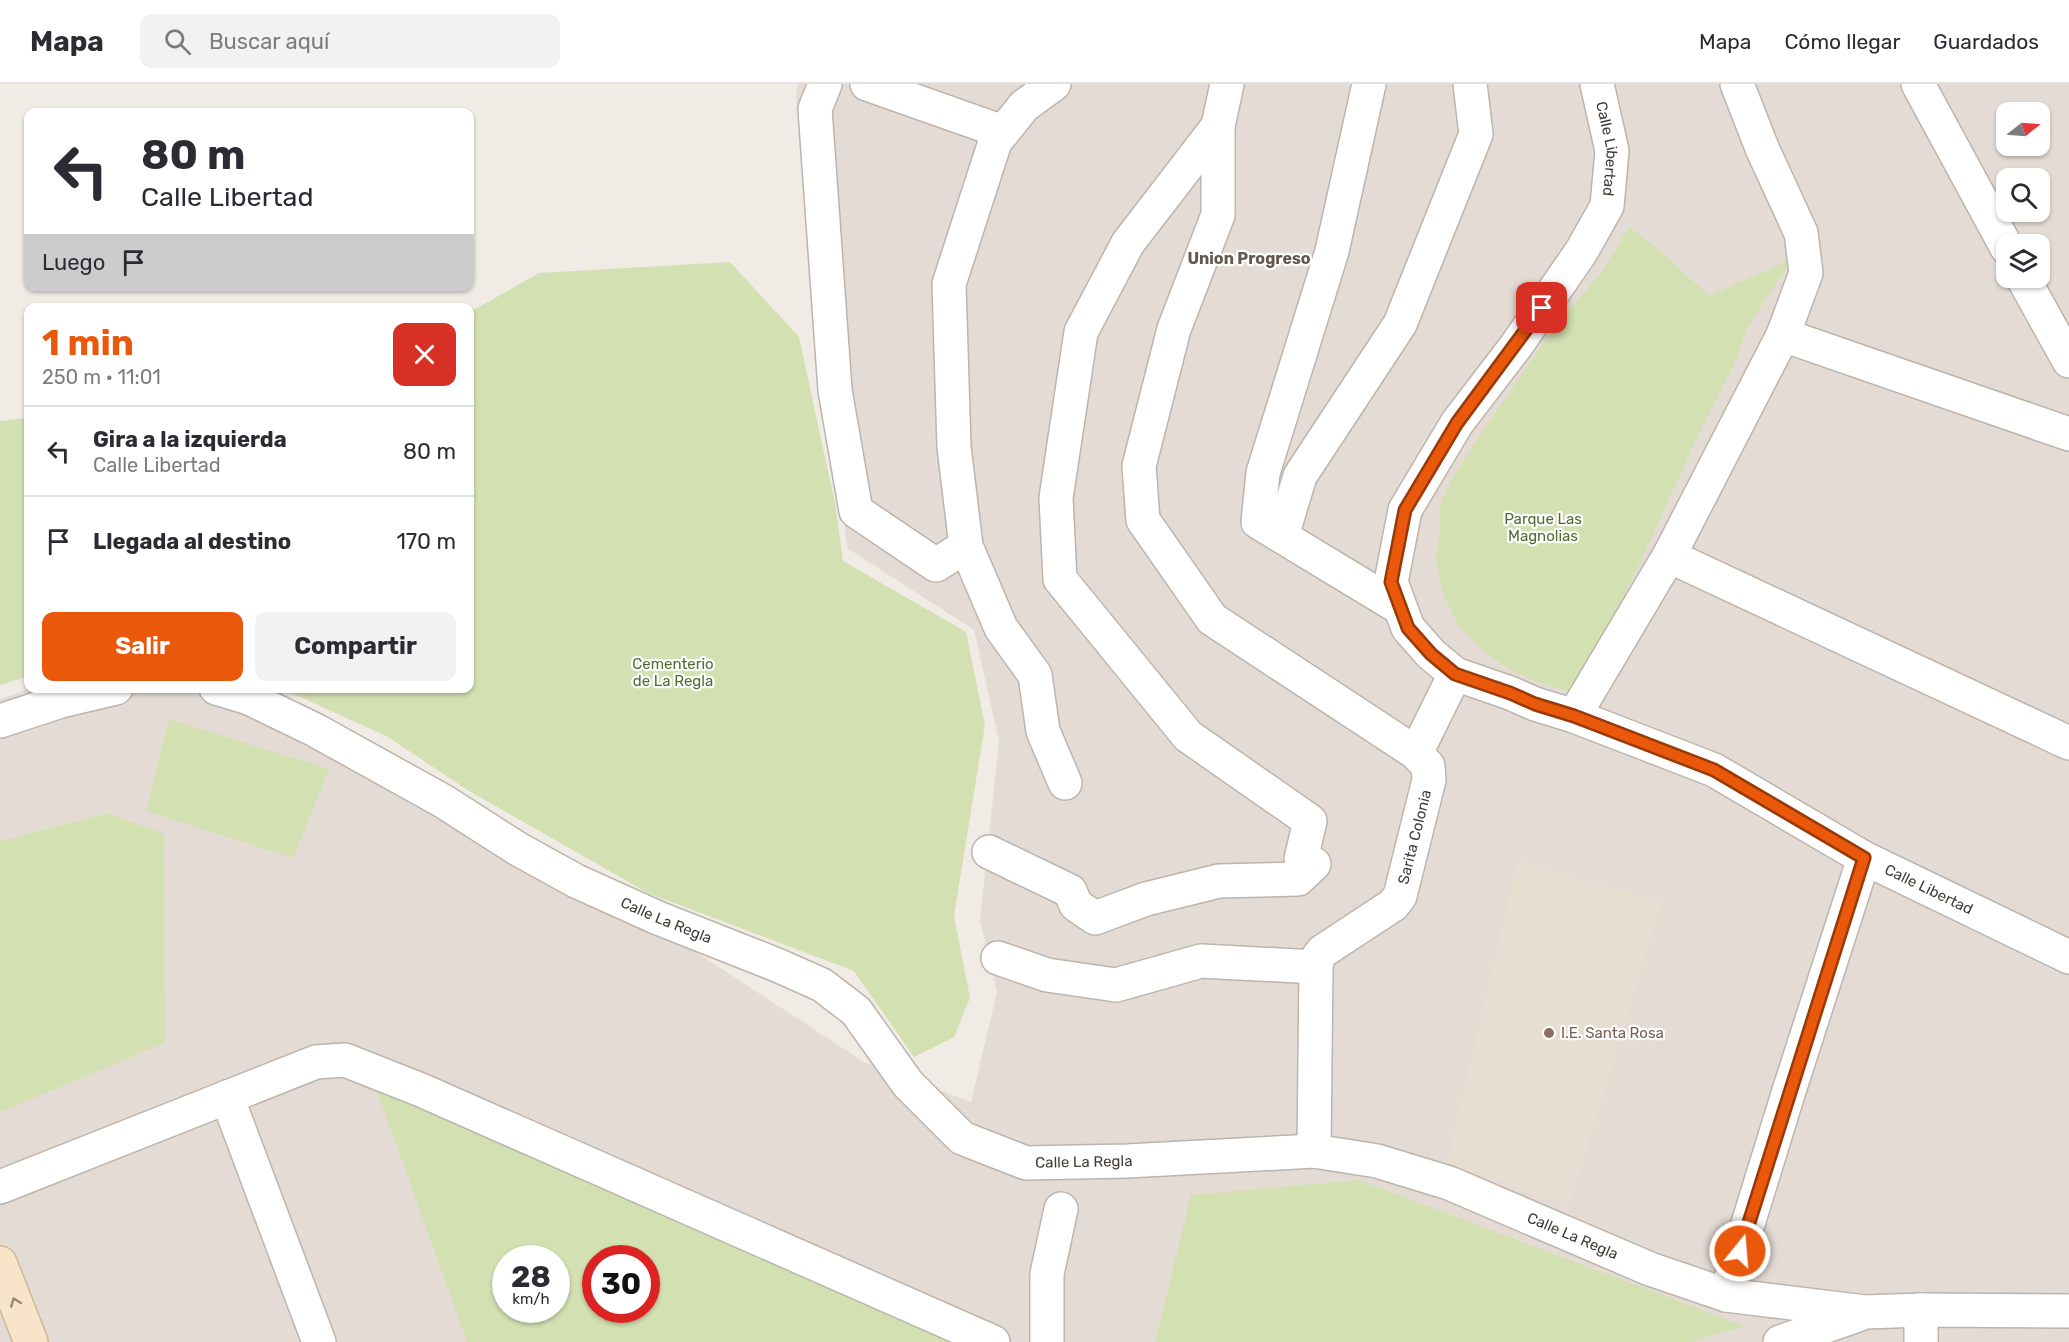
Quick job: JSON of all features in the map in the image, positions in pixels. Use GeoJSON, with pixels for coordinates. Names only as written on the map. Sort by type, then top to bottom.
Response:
{"type":"FeatureCollection","features":[{"type":"Feature","properties":{"kind":"street"},"geometry":{"type":"LineString","coordinates":[[825,84],[815,108],[835,390],[856,511],[936,566],[966,546]]}},
{"type":"Feature","properties":{"kind":"street"},"geometry":{"type":"LineString","coordinates":[[867,84],[1003,132]]}},
{"type":"Feature","properties":{"kind":"street"},"geometry":{"type":"LineString","coordinates":[[1054,84],[1024,106],[995,142],[949,284],[954,447],[966,546],[1001,628],[1035,675],[1043,731],[1065,783]]}},
{"type":"Feature","properties":{"kind":"street"},"geometry":{"type":"LineString","coordinates":[[1227,84],[1218,126],[1218,215],[1174,329],[1139,466],[1143,520],[1212,619],[1416,753],[1455,674]]}},
{"type":"Feature","properties":{"kind":"street"},"geometry":{"type":"LineString","coordinates":[[1369,84],[1332,250],[1263,472],[1258,522],[1400,608]]}},
{"type":"Feature","properties":{"kind":"street"},"geometry":{"type":"LineString","coordinates":[[1282,536],[1300,476],[1400,324],[1476,134],[1470,84]]}},
{"type":"Feature","properties":{"kind":"street","name":"Calle Libertad"},"geometry":{"type":"LineString","coordinates":[[1597,84],[1612,150],[1607,206],[1581,252],[1516,346],[1457,423],[1405,510],[1391,582],[1408,628],[1431,654],[1455,674],[1574,716],[1714,770],[1864,858],[2069,957]]}},
{"type":"Feature","properties":{"kind":"street"},"geometry":{"type":"LineString","coordinates":[[1574,716],[1669,556],[1783,335],[1806,273],[1801,233],[1762,148],[1737,84]]}},
{"type":"Feature","properties":{"kind":"street"},"geometry":{"type":"LineString","coordinates":[[1918,84],[1999,234]]}},
{"type":"Feature","properties":{"kind":"street"},"geometry":{"type":"LineString","coordinates":[[989,852],[1070,891],[1076,905],[1095,918],[1146,899],[1219,881],[1298,879],[1314,864],[1301,859],[1310,820],[1188,736],[1060,579],[1056,498],[1081,332],[1128,243],[1218,126]]}},
{"type":"Feature","properties":{"kind":"street"},"geometry":{"type":"LineString","coordinates":[[2029,288],[2069,361]]}},
{"type":"Feature","properties":{"kind":"street"},"geometry":{"type":"LineString","coordinates":[[1783,335],[2069,434]]}},
{"type":"Feature","properties":{"kind":"street"},"geometry":{"type":"LineString","coordinates":[[1669,556],[2069,743]]}},
{"type":"Feature","properties":{"kind":"street"},"geometry":{"type":"LineString","coordinates":[[0,721],[61,701],[95,693]]}},
{"type":"Feature","properties":{"kind":"street","name":"Calle La Regla"},"geometry":{"type":"LineString","coordinates":[[232,693],[249,698],[315,730],[443,801],[518,849],[576,881],[658,918],[822,985],[856,1011],[908,1084],[962,1138],[1026,1163],[1127,1161],[1314,1151],[1377,1161],[1449,1183],[1650,1269],[1726,1295],[1865,1312],[2069,1311]]}},
{"type":"Feature","properties":{"kind":"street","name":"Sarita Colonia"},"geometry":{"type":"LineString","coordinates":[[1316,967],[1318,957],[1323,951],[1393,905],[1400,896],[1429,780],[1428,766],[1416,753]]}},
{"type":"Feature","properties":{"kind":"street"},"geometry":{"type":"LineString","coordinates":[[1726,1295],[1864,858]]}},
{"type":"Feature","properties":{"kind":"street"},"geometry":{"type":"LineString","coordinates":[[998,958],[1047,975],[1116,985],[1201,961],[1316,967],[1314,1151]]}},
{"type":"Feature","properties":{"kind":"street"},"geometry":{"type":"LineString","coordinates":[[0,1187],[316,1062],[345,1060],[432,1094],[993,1342]]}},
{"type":"Feature","properties":{"kind":"street"},"geometry":{"type":"LineString","coordinates":[[226,1097],[319,1342]]}},
{"type":"Feature","properties":{"kind":"street"},"geometry":{"type":"LineString","coordinates":[[1047,1342],[1047,1274],[1060,1209]]}},
{"type":"Feature","properties":{"kind":"street"},"geometry":{"type":"LineString","coordinates":[[0,1263],[31,1342]]}},
{"type":"Feature","properties":{"kind":"street"},"geometry":{"type":"LineString","coordinates":[[1921,1310],[1921,1342]]}},
{"type":"Feature","properties":{"kind":"street"},"geometry":{"type":"LineString","coordinates":[[1780,1342],[1865,1312]]}},
{"type":"Feature","properties":{"kind":"shaded area"},"geometry":{"type":"Polygon","coordinates":[[[798,84],[2069,84],[2069,1342],[0,1342],[0,699],[24,691],[24,693],[250,693],[380,745],[864,1062],[971,1102],[997,992],[980,920],[999,741],[974,630],[847,548],[796,95],[798,84]]]}},
{"type":"Feature","properties":{"kind":"shaded area","name":"I.E. Santa Rosa"},"geometry":{"type":"Polygon","coordinates":[[[1518,861],[1661,902],[1570,1204],[1447,1164],[1518,861]]]}},
{"type":"Feature","properties":{"kind":"green space","name":"Parque Las Magnolias"},"geometry":{"type":"Polygon","coordinates":[[[1629,227],[1656,247],[1709,296],[1792,259],[1748,327],[1732,369],[1700,431],[1639,565],[1576,693],[1534,681],[1508,668],[1486,653],[1458,625],[1443,593],[1436,559],[1440,505],[1451,480],[1474,444],[1555,326],[1602,272],[1629,227]]]}},
{"type":"Feature","properties":{"kind":"green space","name":"Cementerio de La Regla"},"geometry":{"type":"Polygon","coordinates":[[[730,262],[799,337],[835,503],[843,561],[966,632],[985,725],[954,916],[970,998],[954,1037],[914,1057],[854,971],[648,893],[469,791],[388,737],[292,693],[474,693],[474,310],[539,273],[730,262]]]}},
{"type":"Feature","properties":{"kind":"green space"},"geometry":{"type":"Polygon","coordinates":[[[24,418],[24,677],[0,685],[0,421],[24,418]]]}},
{"type":"Feature","properties":{"kind":"green space"},"geometry":{"type":"Polygon","coordinates":[[[169,719],[329,769],[293,858],[146,811],[169,719]]]}},
{"type":"Feature","properties":{"kind":"green space"},"geometry":{"type":"Polygon","coordinates":[[[108,813],[164,834],[165,1043],[0,1112],[0,841],[108,813]]]}},
{"type":"Feature","properties":{"kind":"green space"},"geometry":{"type":"Polygon","coordinates":[[[375,1085],[960,1342],[467,1342],[375,1085]]]}},
{"type":"Feature","properties":{"kind":"green space"},"geometry":{"type":"Polygon","coordinates":[[[1359,1180],[1744,1326],[1691,1342],[1155,1342],[1191,1195],[1359,1180]]]}},
{"type":"Feature","properties":{"kind":"place","name":"I.E. Santa Rosa"},"geometry":{"type":"Point","coordinates":[1549,1033]}},
{"type":"Feature","properties":{"kind":"district","name":"Union Progreso"},"geometry":{"type":"Point","coordinates":[1249,258]}},
{"type":"Feature","properties":{"kind":"route"},"geometry":{"type":"LineString","coordinates":[[1542,308],[1457,423],[1405,510],[1391,582],[1408,628],[1431,654],[1455,674],[1574,716],[1714,770],[1864,858],[1740,1251]]}}]}
